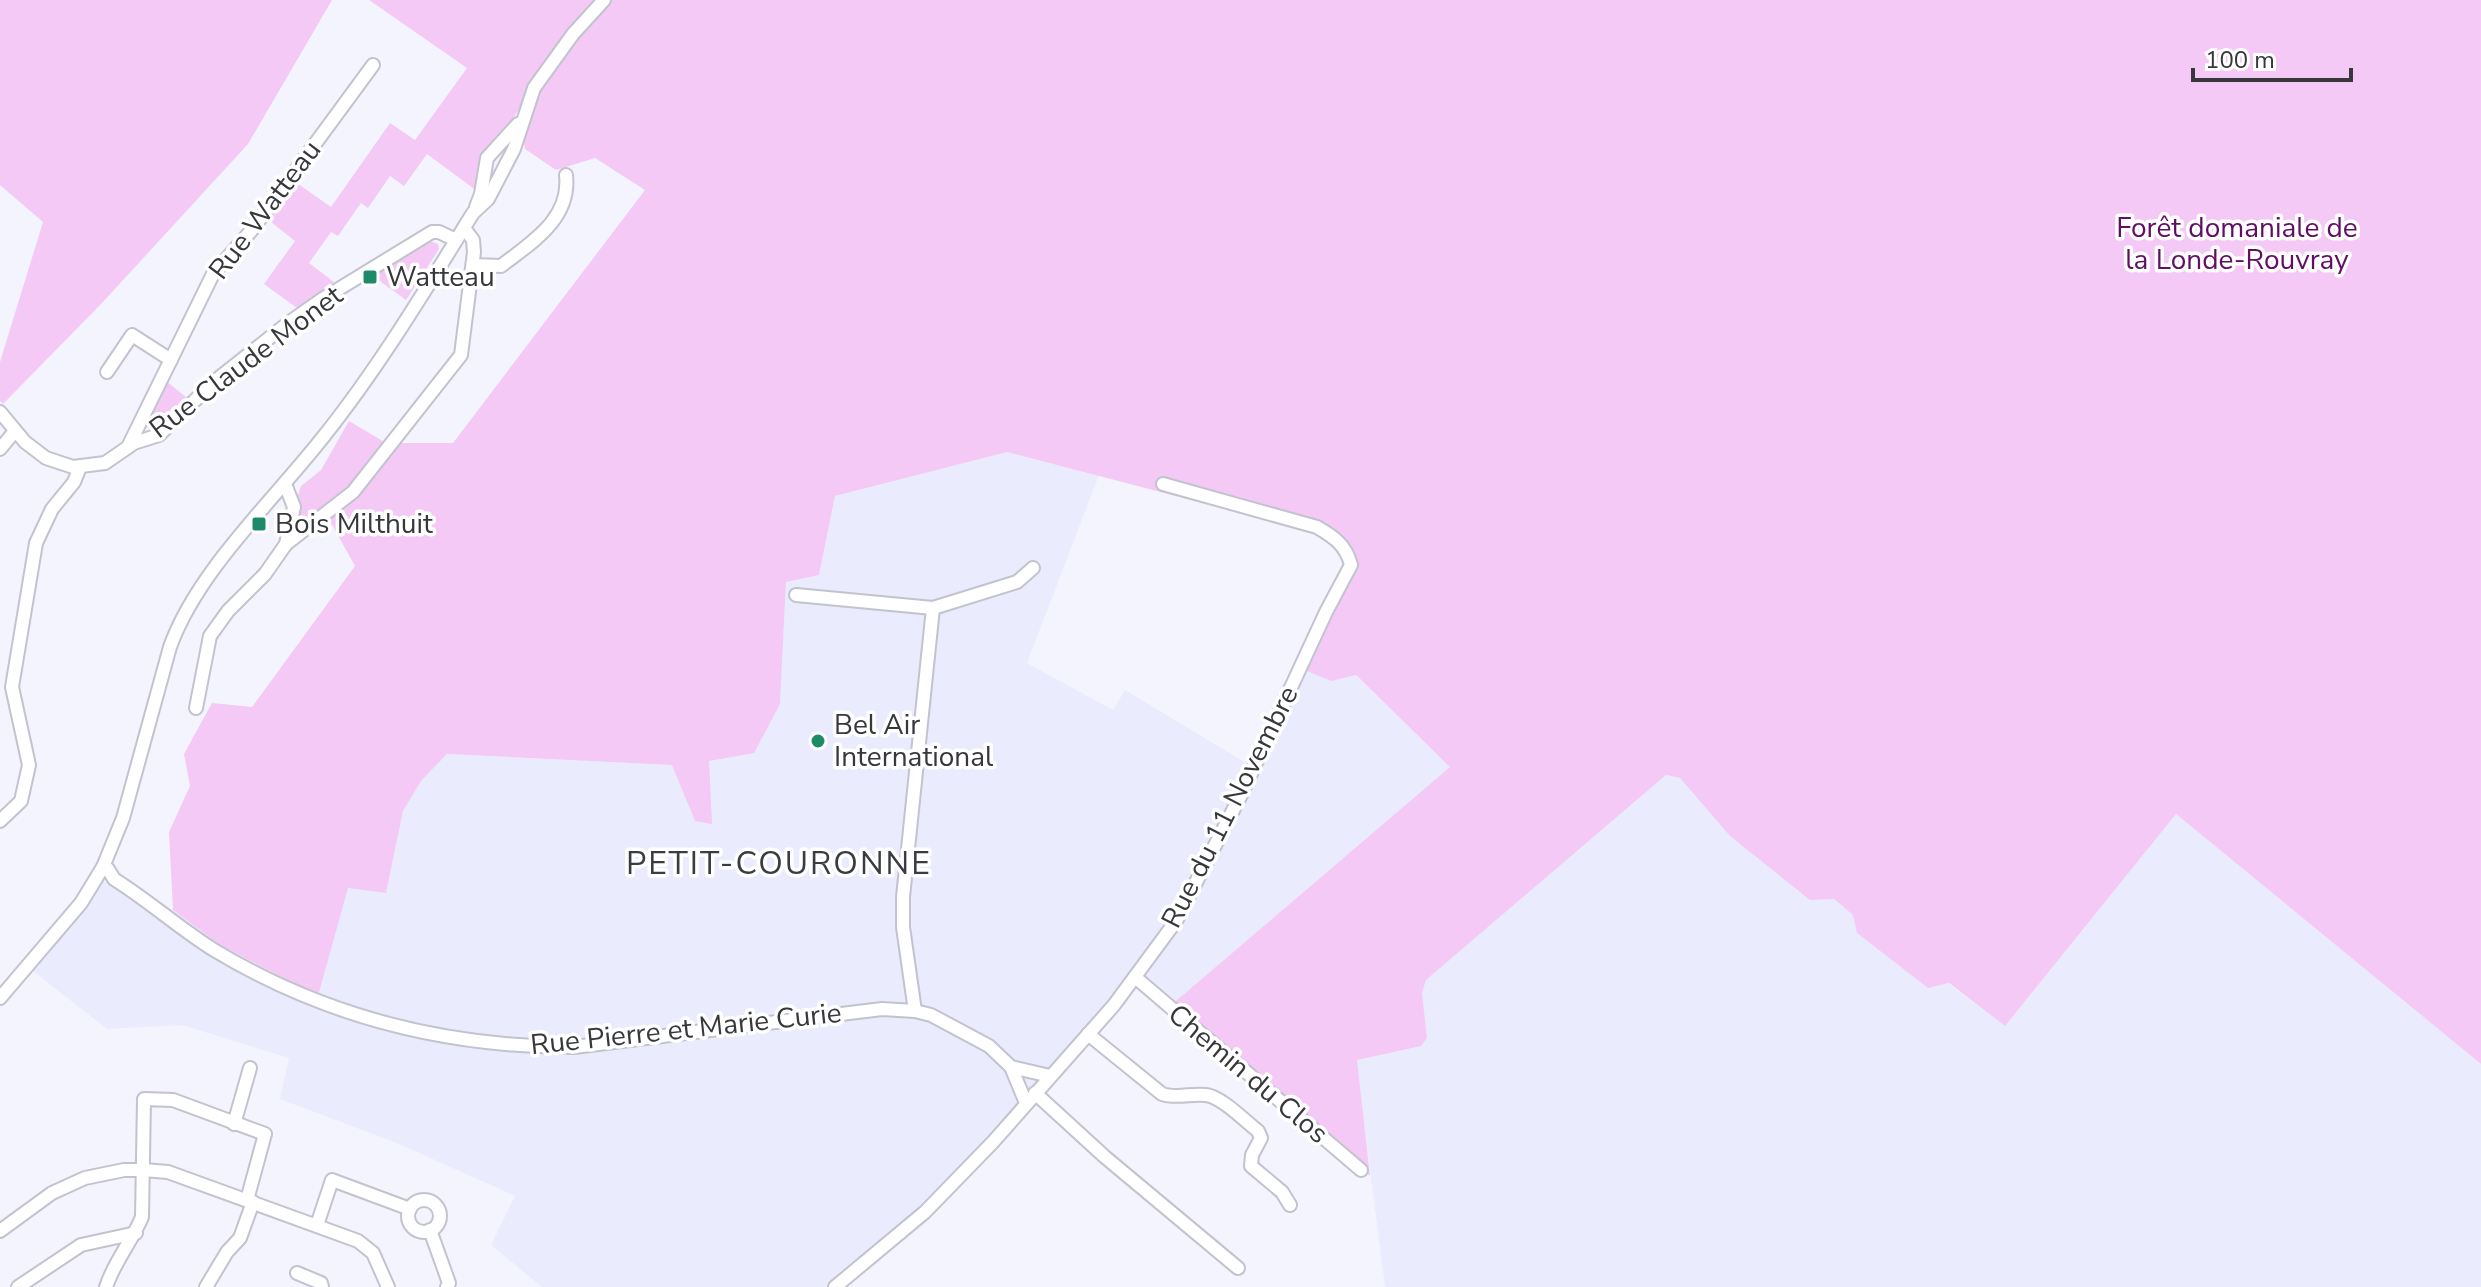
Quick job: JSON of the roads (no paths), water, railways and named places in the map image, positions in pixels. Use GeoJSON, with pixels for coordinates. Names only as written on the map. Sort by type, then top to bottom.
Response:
{"type":"FeatureCollection","features":[{"type":"Feature","properties":{"kind":"street"},"geometry":{"type":"LineString","coordinates":[[473,213],[488,199],[514,149],[534,88],[573,34],[604,0]]}},
{"type":"Feature","properties":{"kind":"street","name":"Rue Watteau"},"geometry":{"type":"LineString","coordinates":[[127,449],[213,274],[251,231],[373,65]]}},
{"type":"Feature","properties":{"kind":"street"},"geometry":{"type":"LineString","coordinates":[[0,998],[81,903],[103,867],[123,818],[179,624],[218,565],[359,389],[473,213],[481,194],[487,158],[523,118]]}},
{"type":"Feature","properties":{"kind":"street"},"geometry":{"type":"LineString","coordinates":[[473,265],[501,266],[541,235],[562,210],[568,189],[566,175]]}},
{"type":"Feature","properties":{"kind":"street"},"geometry":{"type":"LineString","coordinates":[[196,708],[210,636],[228,611],[265,574],[286,544],[353,492],[461,355],[473,265],[473,240],[464,228]]}},
{"type":"Feature","properties":{"kind":"street","name":"Rue Claude Monet"},"geometry":{"type":"LineString","coordinates":[[80,467],[105,463],[134,443],[159,435],[215,381],[276,332],[324,298],[432,232],[456,240]]}},
{"type":"Feature","properties":{"kind":"street"},"geometry":{"type":"LineString","coordinates":[[107,372],[132,335],[171,360]]}},
{"type":"Feature","properties":{"kind":"street"},"geometry":{"type":"LineString","coordinates":[[0,412],[15,431],[46,458],[80,467],[74,482],[52,509],[36,543],[12,687],[29,765],[21,801],[0,821]]}},
{"type":"Feature","properties":{"kind":"street"},"geometry":{"type":"LineString","coordinates":[[0,449],[15,431]]}},
{"type":"Feature","properties":{"kind":"street"},"geometry":{"type":"LineString","coordinates":[[285,484],[294,507],[286,544]]}},
{"type":"Feature","properties":{"kind":"street","name":"Rue du 11 Novembre"},"geometry":{"type":"LineString","coordinates":[[840,1285],[925,1212],[993,1142],[1135,977],[1183,909],[1351,565],[1348,552],[1335,537],[1317,527],[1163,484]]}},
{"type":"Feature","properties":{"kind":"street"},"geometry":{"type":"LineString","coordinates":[[796,595],[933,608],[1017,582],[1033,568]]}},
{"type":"Feature","properties":{"kind":"street"},"geometry":{"type":"LineString","coordinates":[[915,1011],[903,927],[903,897],[933,608]]}},
{"type":"Feature","properties":{"kind":"street","name":"Rue Pierre et Marie Curie"},"geometry":{"type":"LineString","coordinates":[[103,867],[114,879],[215,950],[317,1002],[366,1019],[436,1035],[526,1047],[574,1047],[882,1009],[915,1011],[950,1023],[989,1046],[1011,1067],[1030,1098]]}},
{"type":"Feature","properties":{"kind":"street","name":"Chemin du Clos"},"geometry":{"type":"LineString","coordinates":[[1135,977],[1361,1170]]}},
{"type":"Feature","properties":{"kind":"street"},"geometry":{"type":"LineString","coordinates":[[1088,1034],[1162,1094],[1171,1097],[1205,1094],[1216,1097],[1258,1131],[1261,1138],[1252,1155],[1251,1166],[1282,1192],[1290,1205]]}},
{"type":"Feature","properties":{"kind":"street","name":"Rue Pierre et Marie Curie"},"geometry":{"type":"LineString","coordinates":[[1011,1067],[1050,1076]]}},
{"type":"Feature","properties":{"kind":"street"},"geometry":{"type":"LineString","coordinates":[[234,1124],[250,1068]]}},
{"type":"Feature","properties":{"kind":"street"},"geometry":{"type":"LineString","coordinates":[[1030,1098],[1238,1268]]}},
{"type":"Feature","properties":{"kind":"street"},"geometry":{"type":"LineString","coordinates":[[106,1287],[142,1217],[144,1099],[173,1100],[265,1134],[240,1238],[227,1252],[206,1287]]}},
{"type":"Feature","properties":{"kind":"street"},"geometry":{"type":"LineString","coordinates":[[0,1231],[52,1193],[85,1178],[124,1170],[168,1172],[358,1241],[373,1253],[388,1287]]}},
{"type":"Feature","properties":{"kind":"street"},"geometry":{"type":"LineString","coordinates":[[317,1225],[332,1180],[410,1209]]}},
{"type":"Feature","properties":{"kind":"street"},"geometry":{"type":"LineString","coordinates":[[422,1200],[436,1204],[440,1219],[430,1230],[419,1231],[411,1225],[408,1214],[422,1200]]}},
{"type":"Feature","properties":{"kind":"street"},"geometry":{"type":"LineString","coordinates":[[430,1230],[449,1283],[447,1287]]}},
{"type":"Feature","properties":{"kind":"street"},"geometry":{"type":"LineString","coordinates":[[18,1287],[81,1245],[136,1233]]}},
{"type":"Feature","properties":{"kind":"street"},"geometry":{"type":"LineString","coordinates":[[297,1273],[321,1283],[322,1287]]}},
{"type":"Feature","properties":{"kind":"place","name":"Watteau"},"geometry":{"type":"Point","coordinates":[370,277]}},
{"type":"Feature","properties":{"kind":"place","name":"Bois Milthuit"},"geometry":{"type":"Point","coordinates":[259,524]}},
{"type":"Feature","properties":{"kind":"place","name":"Bel Air International"},"geometry":{"type":"Point","coordinates":[818,741]}},
{"type":"Feature","properties":{"kind":"district","name":"PETIT-COURONNE"},"geometry":{"type":"Point","coordinates":[779,863]}},
{"type":"Feature","properties":{"kind":"park label","name":"Forêt domaniale de la Londe-Rouvray"},"geometry":{"type":"Point","coordinates":[2237,244]}}]}
